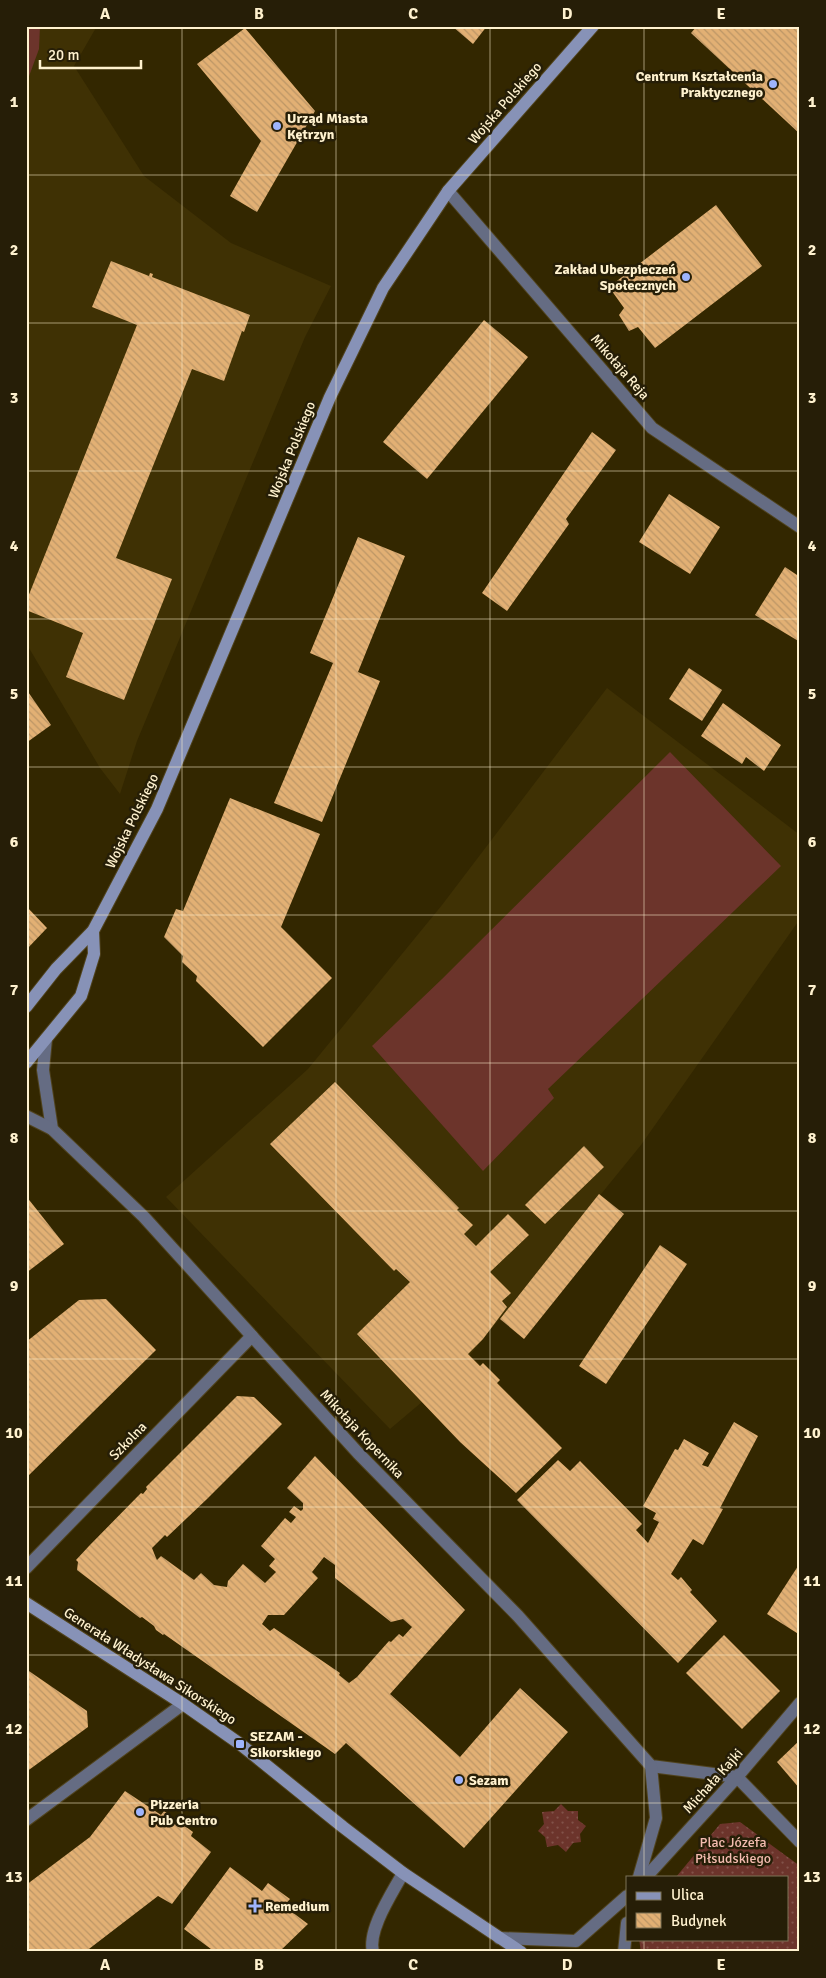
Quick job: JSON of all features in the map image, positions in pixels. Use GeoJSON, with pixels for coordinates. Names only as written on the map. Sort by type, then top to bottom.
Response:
{"type":"FeatureCollection","features":[{"type":"Feature","properties":{"kind":"street","name":"Wojska Polskiego"},"geometry":{"type":"LineString","coordinates":[[26,1007],[56,969],[93,931],[157,809],[330,397],[352,348],[383,288],[448,190],[593,26]]}},
{"type":"Feature","properties":{"kind":"street","name":"Mikołaja Reja"},"geometry":{"type":"LineString","coordinates":[[448,190],[652,428],[800,526]]}},
{"type":"Feature","properties":{"kind":"street","name":"Wojska Polskiego"},"geometry":{"type":"LineString","coordinates":[[26,1063],[81,996],[94,954],[93,931]]}},
{"type":"Feature","properties":{"kind":"street"},"geometry":{"type":"LineString","coordinates":[[46,1039],[42,1070],[52,1129]]}},
{"type":"Feature","properties":{"kind":"street","name":"Mikołaja Kopernika"},"geometry":{"type":"LineString","coordinates":[[26,1116],[52,1129],[144,1216],[358,1453],[518,1616],[651,1766]]}},
{"type":"Feature","properties":{"kind":"street","name":"Szkolna"},"geometry":{"type":"LineString","coordinates":[[26,1568],[252,1336]]}},
{"type":"Feature","properties":{"kind":"street","name":"Generała Władysława Sikorskiego"},"geometry":{"type":"LineString","coordinates":[[26,1603],[183,1704],[240,1744],[403,1873],[521,1952]]}},
{"type":"Feature","properties":{"kind":"street","name":"Michała Kajki"},"geometry":{"type":"LineString","coordinates":[[647,1876],[737,1777],[800,1703]]}},
{"type":"Feature","properties":{"kind":"street"},"geometry":{"type":"LineString","coordinates":[[26,1820],[183,1704]]}},
{"type":"Feature","properties":{"kind":"street"},"geometry":{"type":"LineString","coordinates":[[640,1876],[656,1818],[651,1766],[737,1777],[800,1842]]}},
{"type":"Feature","properties":{"kind":"street"},"geometry":{"type":"LineString","coordinates":[[373,1952],[371,1943],[384,1908],[403,1873]]}},
{"type":"Feature","properties":{"kind":"street"},"geometry":{"type":"LineString","coordinates":[[499,1938],[576,1941],[626,1897]]}},
{"type":"Feature","properties":{"kind":"street"},"geometry":{"type":"LineString","coordinates":[[624,1952],[626,1933]]}},
{"type":"Feature","properties":{"kind":"shaded area"},"geometry":{"type":"Polygon","coordinates":[[[26,26],[97,26],[74,66],[144,176],[231,243],[331,286],[305,337],[137,741],[120,794],[100,768],[26,643],[26,26]]]}},
{"type":"Feature","properties":{"kind":"shaded area"},"geometry":{"type":"Polygon","coordinates":[[[607,688],[800,835],[800,919],[641,1145],[470,1355],[422,1402],[390,1429],[166,1197],[308,1069],[442,905],[607,688]]]}},
{"type":"Feature","properties":{"kind":"green space"},"geometry":{"type":"Polygon","coordinates":[[[26,26],[40,26],[39,49],[26,80],[26,26]]]}},
{"type":"Feature","properties":{"kind":"green space"},"geometry":{"type":"Polygon","coordinates":[[[670,752],[781,866],[548,1089],[554,1098],[483,1171],[372,1046],[670,752]]]}},
{"type":"Feature","properties":{"kind":"green space"},"geometry":{"type":"Polygon","coordinates":[[[561,1804],[568,1811],[578,1811],[578,1820],[586,1826],[580,1834],[581,1842],[573,1843],[566,1852],[558,1845],[547,1847],[545,1837],[538,1831],[544,1824],[542,1812],[554,1811],[561,1804]]]}},
{"type":"Feature","properties":{"kind":"green space","name":"Plac Józefa Piłsudskiego"},"geometry":{"type":"Polygon","coordinates":[[[740,1822],[800,1866],[800,1952],[641,1952],[639,1940],[788,1940],[788,1876],[677,1876],[720,1824],[740,1822]]]}},
{"type":"Feature","properties":{"kind":"building"},"geometry":{"type":"Polygon","coordinates":[[[452,26],[487,26],[473,44],[452,26]]]}},
{"type":"Feature","properties":{"kind":"building","name":"Centrum Kształcenia Praktycznego"},"geometry":{"type":"Polygon","coordinates":[[[697,26],[800,26],[800,134],[691,33],[697,26]]]}},
{"type":"Feature","properties":{"kind":"building","name":"Urząd Miasta Kętrzyn"},"geometry":{"type":"Polygon","coordinates":[[[245,28],[315,111],[257,212],[230,196],[261,141],[197,64],[245,28]]]}},
{"type":"Feature","properties":{"kind":"building","name":"Zakład Ubezpieczeń Społecznych"},"geometry":{"type":"Polygon","coordinates":[[[716,205],[762,266],[655,348],[638,327],[629,331],[619,315],[624,308],[609,287],[716,205]]]}},
{"type":"Feature","properties":{"kind":"building"},"geometry":{"type":"Polygon","coordinates":[[[111,261],[149,276],[150,273],[153,274],[152,277],[250,315],[244,332],[242,331],[224,381],[192,369],[116,558],[172,579],[124,700],[66,677],[83,633],[26,610],[26,602],[137,325],[92,307],[111,261]]]}},
{"type":"Feature","properties":{"kind":"building"},"geometry":{"type":"Polygon","coordinates":[[[484,320],[528,357],[427,479],[383,442],[484,320]]]}},
{"type":"Feature","properties":{"kind":"building"},"geometry":{"type":"Polygon","coordinates":[[[592,432],[616,450],[566,519],[569,524],[507,611],[482,593],[592,432]]]}},
{"type":"Feature","properties":{"kind":"building"},"geometry":{"type":"Polygon","coordinates":[[[669,494],[720,527],[690,574],[639,542],[669,494]]]}},
{"type":"Feature","properties":{"kind":"building"},"geometry":{"type":"Polygon","coordinates":[[[358,537],[405,556],[358,672],[380,681],[322,822],[274,803],[333,663],[310,653],[358,537]]]}},
{"type":"Feature","properties":{"kind":"building"},"geometry":{"type":"Polygon","coordinates":[[[785,567],[800,577],[800,642],[755,615],[785,567]]]}},
{"type":"Feature","properties":{"kind":"building"},"geometry":{"type":"Polygon","coordinates":[[[689,668],[722,690],[702,721],[669,699],[689,668]]]}},
{"type":"Feature","properties":{"kind":"building"},"geometry":{"type":"Polygon","coordinates":[[[26,689],[51,725],[26,743],[26,689]]]}},
{"type":"Feature","properties":{"kind":"building"},"geometry":{"type":"Polygon","coordinates":[[[723,703],[781,745],[764,771],[746,757],[742,764],[701,736],[723,703]]]}},
{"type":"Feature","properties":{"kind":"building"},"geometry":{"type":"Polygon","coordinates":[[[230,798],[320,834],[281,927],[332,978],[263,1047],[196,981],[197,976],[182,962],[183,956],[164,937],[176,909],[183,911],[230,798]]]}},
{"type":"Feature","properties":{"kind":"building"},"geometry":{"type":"Polygon","coordinates":[[[26,906],[47,928],[26,950],[26,906]]]}},
{"type":"Feature","properties":{"kind":"building"},"geometry":{"type":"Polygon","coordinates":[[[335,1082],[459,1208],[457,1210],[473,1225],[464,1234],[476,1246],[508,1214],[529,1235],[490,1272],[511,1293],[502,1301],[507,1307],[483,1339],[468,1354],[480,1366],[483,1363],[500,1380],[497,1383],[562,1448],[516,1493],[460,1442],[357,1334],[410,1282],[396,1269],[394,1271],[270,1144],[335,1082]]]}},
{"type":"Feature","properties":{"kind":"building"},"geometry":{"type":"Polygon","coordinates":[[[584,1146],[604,1167],[545,1224],[525,1205],[584,1146]]]}},
{"type":"Feature","properties":{"kind":"building"},"geometry":{"type":"Polygon","coordinates":[[[599,1194],[624,1214],[524,1339],[500,1319],[599,1194]]]}},
{"type":"Feature","properties":{"kind":"building"},"geometry":{"type":"Polygon","coordinates":[[[26,1196],[64,1244],[26,1273],[26,1196]]]}},
{"type":"Feature","properties":{"kind":"building"},"geometry":{"type":"Polygon","coordinates":[[[660,1245],[687,1264],[606,1384],[579,1366],[660,1245]]]}},
{"type":"Feature","properties":{"kind":"building"},"geometry":{"type":"Polygon","coordinates":[[[106,1299],[156,1350],[26,1478],[26,1342],[79,1300],[106,1299]]]}},
{"type":"Feature","properties":{"kind":"building"},"geometry":{"type":"Polygon","coordinates":[[[237,1396],[254,1397],[282,1424],[207,1499],[167,1537],[165,1535],[152,1548],[157,1560],[161,1556],[194,1580],[201,1573],[214,1585],[227,1587],[228,1581],[243,1564],[265,1583],[276,1572],[269,1566],[275,1559],[261,1546],[285,1518],[291,1523],[296,1517],[289,1512],[294,1506],[301,1511],[303,1509],[303,1503],[287,1488],[315,1456],[465,1610],[390,1694],[460,1757],[520,1688],[568,1732],[464,1848],[346,1743],[335,1754],[163,1635],[154,1626],[142,1617],[140,1618],[77,1570],[78,1562],[76,1560],[141,1493],[143,1494],[147,1489],[146,1487],[237,1396]],[[324,1557],[312,1572],[318,1578],[284,1615],[268,1615],[262,1624],[270,1631],[274,1628],[340,1673],[339,1675],[349,1683],[357,1677],[389,1641],[391,1642],[399,1634],[403,1637],[412,1627],[403,1619],[391,1622],[335,1578],[335,1565],[324,1557]]]}},
{"type":"Feature","properties":{"kind":"building"},"geometry":{"type":"Polygon","coordinates":[[[734,1422],[758,1436],[720,1508],[723,1509],[703,1545],[693,1539],[671,1574],[678,1580],[681,1577],[692,1590],[690,1592],[717,1621],[678,1663],[517,1500],[558,1460],[570,1471],[580,1461],[642,1524],[636,1530],[648,1543],[659,1522],[653,1519],[656,1513],[643,1506],[675,1449],[678,1450],[684,1439],[709,1453],[702,1465],[708,1467],[734,1422]]]}},
{"type":"Feature","properties":{"kind":"building"},"geometry":{"type":"Polygon","coordinates":[[[800,1563],[800,1635],[767,1614],[800,1563]]]}},
{"type":"Feature","properties":{"kind":"building"},"geometry":{"type":"Polygon","coordinates":[[[724,1635],[780,1691],[742,1729],[686,1673],[724,1635]]]}},
{"type":"Feature","properties":{"kind":"building"},"geometry":{"type":"Polygon","coordinates":[[[26,1669],[87,1711],[88,1727],[26,1772],[26,1669]]]}},
{"type":"Feature","properties":{"kind":"building"},"geometry":{"type":"Polygon","coordinates":[[[800,1740],[800,1789],[777,1762],[800,1740]]]}},
{"type":"Feature","properties":{"kind":"building"},"geometry":{"type":"Polygon","coordinates":[[[125,1791],[161,1815],[164,1811],[193,1832],[191,1836],[211,1852],[172,1904],[158,1896],[85,1952],[26,1952],[26,1885],[90,1837],[125,1791]]]}},
{"type":"Feature","properties":{"kind":"building"},"geometry":{"type":"Polygon","coordinates":[[[230,1867],[262,1891],[268,1883],[290,1899],[284,1906],[308,1924],[279,1952],[215,1952],[184,1929],[230,1867]]]}},
{"type":"Feature","properties":{"kind":"place","name":"Centrum Kształcenia Praktycznego"},"geometry":{"type":"Point","coordinates":[773,84]}},
{"type":"Feature","properties":{"kind":"place","name":"Urząd Miasta Kętrzyn"},"geometry":{"type":"Point","coordinates":[277,126]}},
{"type":"Feature","properties":{"kind":"place","name":"Zakład Ubezpieczeń Społecznych"},"geometry":{"type":"Point","coordinates":[686,277]}},
{"type":"Feature","properties":{"kind":"place","name":"SEZAM - Sikorskiego"},"geometry":{"type":"Point","coordinates":[240,1744]}},
{"type":"Feature","properties":{"kind":"place","name":"Sezam"},"geometry":{"type":"Point","coordinates":[459,1780]}},
{"type":"Feature","properties":{"kind":"place","name":"Pizzeria Pub Centro"},"geometry":{"type":"Point","coordinates":[140,1812]}},
{"type":"Feature","properties":{"kind":"place","name":"Remedium"},"geometry":{"type":"Point","coordinates":[255,1906]}}]}
